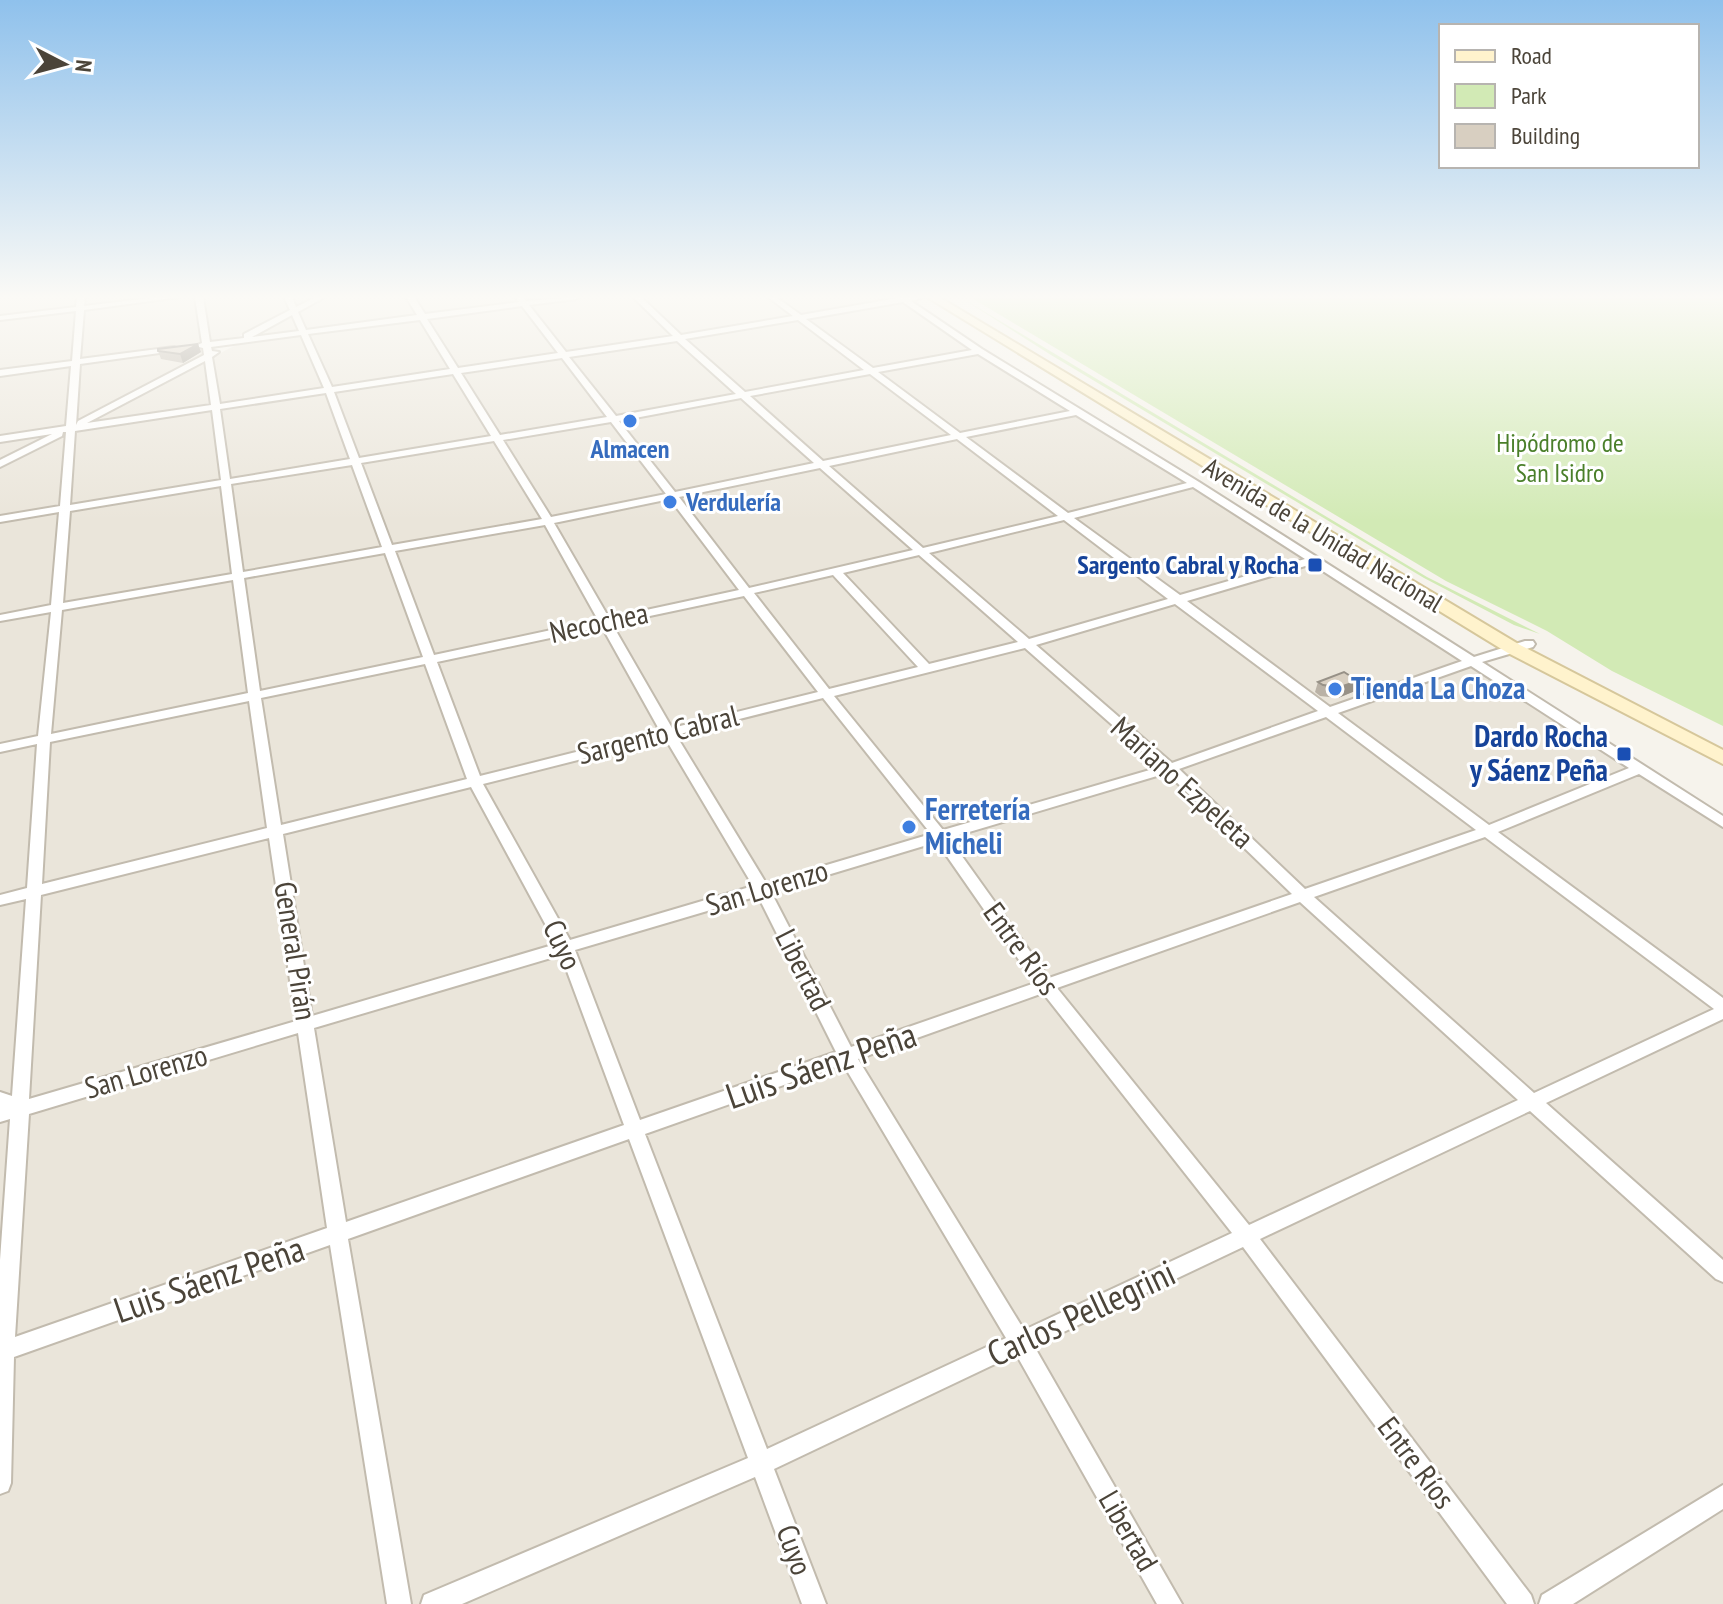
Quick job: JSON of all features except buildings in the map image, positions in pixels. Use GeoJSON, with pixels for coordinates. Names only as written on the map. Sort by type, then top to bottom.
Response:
{"type":"FeatureCollection","features":[{"type":"Feature","properties":{"kind":"main road","name":"Avenida de la Unidad Nacional"},"geometry":{"type":"LineString","coordinates":[[1058,372],[1521,646],[1723,758]]}},
{"type":"Feature","properties":{"kind":"main road","name":"Avenida de la Unidad Nacional"},"geometry":{"type":"LineString","coordinates":[[1072,372],[1521,646],[1723,743]]}},
{"type":"Feature","properties":{"kind":"street"},"geometry":{"type":"LineString","coordinates":[[0,1483],[2,1352],[22,1108],[44,739],[75,372]]}},
{"type":"Feature","properties":{"kind":"street"},"geometry":{"type":"LineString","coordinates":[[0,464],[69,429],[165,372]]}},
{"type":"Feature","properties":{"kind":"street","name":"General Pirán"},"geometry":{"type":"LineString","coordinates":[[209,372],[217,407],[255,695],[337,1234],[399,1604]]}},
{"type":"Feature","properties":{"kind":"street","name":"Cuyo"},"geometry":{"type":"LineString","coordinates":[[321,372],[475,781],[566,948],[814,1604]]}},
{"type":"Feature","properties":{"kind":"street"},"geometry":{"type":"LineString","coordinates":[[0,439],[451,372]]}},
{"type":"Feature","properties":{"kind":"street","name":"Libertad"},"geometry":{"type":"LineString","coordinates":[[457,372],[762,889],[847,1056],[1020,1342],[1170,1604]]}},
{"type":"Feature","properties":{"kind":"street","name":"Entre Ríos"},"geometry":{"type":"LineString","coordinates":[[578,372],[825,693],[940,836],[1046,986],[1246,1236],[1522,1604]]}},
{"type":"Feature","properties":{"kind":"street","name":"Mariano Ezpeleta"},"geometry":{"type":"LineString","coordinates":[[718,372],[1170,768],[1303,896],[1723,1273]]}},
{"type":"Feature","properties":{"kind":"street"},"geometry":{"type":"LineString","coordinates":[[0,519],[614,419],[867,372]]}},
{"type":"Feature","properties":{"kind":"street"},"geometry":{"type":"LineString","coordinates":[[872,372],[1723,1010]]}},
{"type":"Feature","properties":{"kind":"street"},"geometry":{"type":"LineString","coordinates":[[1012,372],[1195,484],[1723,822]]}},
{"type":"Feature","properties":{"kind":"street"},"geometry":{"type":"LineString","coordinates":[[0,618],[548,521],[1076,412]]}},
{"type":"Feature","properties":{"kind":"street","name":"Necochea"},"geometry":{"type":"LineString","coordinates":[[0,748],[747,592],[1195,484]]}},
{"type":"Feature","properties":{"kind":"street","name":"Sargento Cabral"},"geometry":{"type":"LineString","coordinates":[[0,900],[1025,644],[1314,560]]}},
{"type":"Feature","properties":{"kind":"street"},"geometry":{"type":"LineString","coordinates":[[836,572],[926,668]]}},
{"type":"Feature","properties":{"kind":"street","name":"San Lorenzo"},"geometry":{"type":"LineString","coordinates":[[0,1115],[1170,768],[1521,646]]}},
{"type":"Feature","properties":{"kind":"street","name":"Luis Sáenz Peña"},"geometry":{"type":"LineString","coordinates":[[2,1352],[1487,831],[1639,769]]}},
{"type":"Feature","properties":{"kind":"street","name":"Carlos Pellegrini"},"geometry":{"type":"LineString","coordinates":[[433,1604],[762,1463],[1723,1010]]}},
{"type":"Feature","properties":{"kind":"street"},"geometry":{"type":"LineString","coordinates":[[0,1099],[22,1108]]}},
{"type":"Feature","properties":{"kind":"street"},"geometry":{"type":"LineString","coordinates":[[1551,1604],[1723,1496]]}},
{"type":"Feature","properties":{"kind":"shaded area"},"geometry":{"type":"Polygon","coordinates":[[[0,372],[170,372],[0,460],[0,372]]]}},
{"type":"Feature","properties":{"kind":"shaded area"},"geometry":{"type":"Polygon","coordinates":[[[184,372],[1015,372],[1723,826],[1723,1604],[0,1604],[0,468],[184,372]]]}},
{"type":"Feature","properties":{"kind":"green space"},"geometry":{"type":"Polygon","coordinates":[[[1079,372],[1085,372],[1427,577],[1540,634],[1514,625],[1424,578],[1079,372]]]}},
{"type":"Feature","properties":{"kind":"green space","name":"Hipódromo de San Isidro"},"geometry":{"type":"Polygon","coordinates":[[[1095,372],[1723,372],[1723,726],[1612,671],[1547,631],[1446,581],[1095,372]]]}},
{"type":"Feature","properties":{"kind":"place","name":"Almacen"},"geometry":{"type":"Point","coordinates":[630,421]}},
{"type":"Feature","properties":{"kind":"place","name":"Verdulería"},"geometry":{"type":"Point","coordinates":[670,502]}},
{"type":"Feature","properties":{"kind":"place","name":"Sargento Cabral y Rocha"},"geometry":{"type":"Point","coordinates":[1315,565]}},
{"type":"Feature","properties":{"kind":"place","name":"Tienda La Choza"},"geometry":{"type":"Point","coordinates":[1335,689]}},
{"type":"Feature","properties":{"kind":"place","name":"Dardo Rocha y Sáenz Peña"},"geometry":{"type":"Point","coordinates":[1624,754]}},
{"type":"Feature","properties":{"kind":"place","name":"Ferretería Micheli"},"geometry":{"type":"Point","coordinates":[909,827]}}]}
